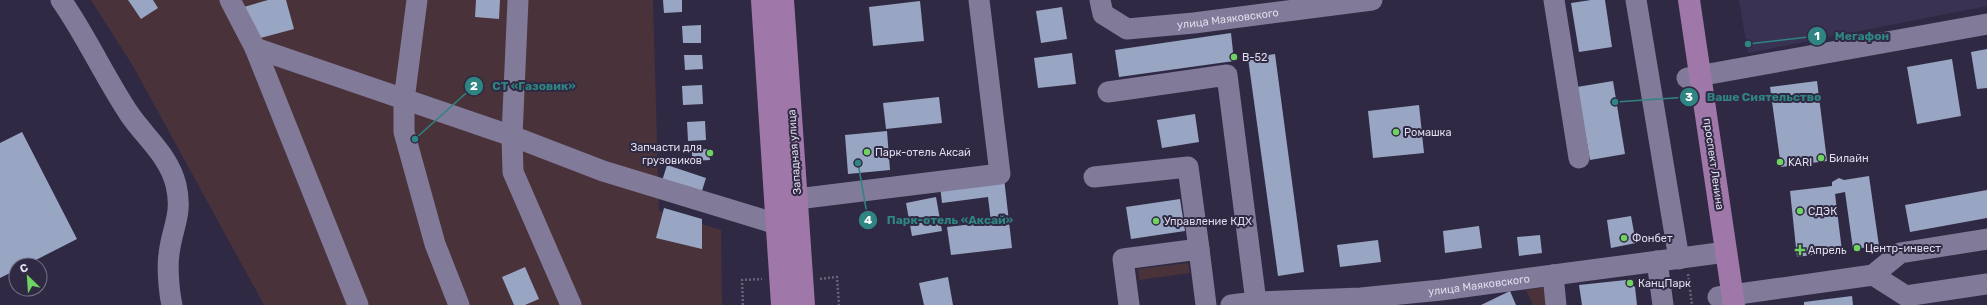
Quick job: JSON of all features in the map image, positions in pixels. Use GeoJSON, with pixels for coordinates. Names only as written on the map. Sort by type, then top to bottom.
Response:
{"type":"FeatureCollection","features":[{"type":"Feature","properties":{"kind":"main road","name":"Западная улица"},"geometry":{"type":"LineString","coordinates":[[762,0],[782,305]]}},
{"type":"Feature","properties":{"kind":"main road","name":"Западная улица"},"geometry":{"type":"LineString","coordinates":[[783,0],[804,305]]}},
{"type":"Feature","properties":{"kind":"main road","name":"проспект Ленина"},"geometry":{"type":"LineString","coordinates":[[1675,0],[1694,77]]}},
{"type":"Feature","properties":{"kind":"main road","name":"проспект Ленина"},"geometry":{"type":"LineString","coordinates":[[1689,0],[1694,77],[1726,300]]}},
{"type":"Feature","properties":{"kind":"street"},"geometry":{"type":"LineString","coordinates":[[62,0],[78,24],[106,76],[130,116],[162,154],[176,184],[180,209],[168,254],[168,303]]}},
{"type":"Feature","properties":{"kind":"street"},"geometry":{"type":"LineString","coordinates":[[230,0],[255,48],[358,305]]}},
{"type":"Feature","properties":{"kind":"street"},"geometry":{"type":"LineString","coordinates":[[417,0],[404,100],[404,132],[435,244],[459,305]]}},
{"type":"Feature","properties":{"kind":"street"},"geometry":{"type":"LineString","coordinates":[[518,0],[512,136],[513,172],[571,305]]}},
{"type":"Feature","properties":{"kind":"street"},"geometry":{"type":"LineString","coordinates":[[797,199],[1000,174],[978,0]]}},
{"type":"Feature","properties":{"kind":"street","name":"улица Маяковского"},"geometry":{"type":"LineString","coordinates":[[1100,0],[1103,14],[1127,29],[1194,23],[1372,0]]}},
{"type":"Feature","properties":{"kind":"street"},"geometry":{"type":"LineString","coordinates":[[1554,0],[1579,158]]}},
{"type":"Feature","properties":{"kind":"street"},"geometry":{"type":"LineString","coordinates":[[1636,0],[1684,264]]}},
{"type":"Feature","properties":{"kind":"street"},"geometry":{"type":"LineString","coordinates":[[1694,77],[1987,24]]}},
{"type":"Feature","properties":{"kind":"street"},"geometry":{"type":"LineString","coordinates":[[255,48],[512,136],[603,171],[777,224]]}},
{"type":"Feature","properties":{"kind":"street"},"geometry":{"type":"LineString","coordinates":[[1108,92],[1227,75],[1256,302]]}},
{"type":"Feature","properties":{"kind":"street"},"geometry":{"type":"LineString","coordinates":[[1094,177],[1188,167],[1206,305]]}},
{"type":"Feature","properties":{"kind":"street"},"geometry":{"type":"LineString","coordinates":[[1726,300],[1873,275],[1900,253],[1987,239]]}},
{"type":"Feature","properties":{"kind":"street"},"geometry":{"type":"LineString","coordinates":[[1129,305],[1124,259],[1199,249]]}},
{"type":"Feature","properties":{"kind":"street","name":"улица Маяковского"},"geometry":{"type":"LineString","coordinates":[[1231,305],[1256,302],[1362,302],[1445,298],[1553,275],[1657,261],[1684,264],[1719,253]]}},
{"type":"Feature","properties":{"kind":"street"},"geometry":{"type":"LineString","coordinates":[[1657,261],[1663,305]]}},
{"type":"Feature","properties":{"kind":"street"},"geometry":{"type":"LineString","coordinates":[[1553,275],[1556,305]]}},
{"type":"Feature","properties":{"kind":"street"},"geometry":{"type":"LineString","coordinates":[[1873,275],[1906,296],[1987,284]]}},
{"type":"Feature","properties":{"kind":"street"},"geometry":{"type":"LineString","coordinates":[[1873,275],[1894,305]]}},
{"type":"Feature","properties":{"kind":"path"},"geometry":{"type":"LineString","coordinates":[[1684,264],[1692,305]]}},
{"type":"Feature","properties":{"kind":"path"},"geometry":{"type":"LineString","coordinates":[[837,277],[839,305]]}},
{"type":"Feature","properties":{"kind":"path"},"geometry":{"type":"LineString","coordinates":[[742,280],[743,305]]}},
{"type":"Feature","properties":{"kind":"shaded area"},"geometry":{"type":"Polygon","coordinates":[[[91,0],[653,0],[659,211],[721,230],[722,305],[264,305],[133,66],[91,0]]]}},
{"type":"Feature","properties":{"kind":"shaded area"},"geometry":{"type":"Polygon","coordinates":[[[1739,0],[1987,0],[1987,6],[1748,53],[1739,0]]]}},
{"type":"Feature","properties":{"kind":"shaded area"},"geometry":{"type":"Polygon","coordinates":[[[1188,263],[1190,273],[1139,280],[1138,269],[1188,263]]]}},
{"type":"Feature","properties":{"kind":"shaded area"},"geometry":{"type":"Polygon","coordinates":[[[1546,287],[1548,305],[1533,305],[1526,290],[1546,287]]]}},
{"type":"Feature","properties":{"kind":"building"},"geometry":{"type":"Polygon","coordinates":[[[128,0],[153,0],[158,8],[141,19],[128,0]]]}},
{"type":"Feature","properties":{"kind":"building"},"geometry":{"type":"Polygon","coordinates":[[[268,0],[286,0],[294,29],[253,40],[244,7],[268,0]]]}},
{"type":"Feature","properties":{"kind":"building"},"geometry":{"type":"Polygon","coordinates":[[[476,0],[500,0],[499,19],[475,17],[476,0]]]}},
{"type":"Feature","properties":{"kind":"building"},"geometry":{"type":"Polygon","coordinates":[[[663,0],[682,0],[682,12],[664,13],[663,0]]]}},
{"type":"Feature","properties":{"kind":"building"},"geometry":{"type":"Polygon","coordinates":[[[1591,0],[1605,0],[1612,47],[1579,52],[1571,3],[1591,0]]]}},
{"type":"Feature","properties":{"kind":"building"},"geometry":{"type":"Polygon","coordinates":[[[920,1],[924,41],[873,46],[869,7],[920,1]]]}},
{"type":"Feature","properties":{"kind":"building"},"geometry":{"type":"Polygon","coordinates":[[[1062,7],[1067,39],[1041,43],[1036,11],[1062,7]]]}},
{"type":"Feature","properties":{"kind":"building"},"geometry":{"type":"Polygon","coordinates":[[[701,25],[701,43],[683,43],[682,26],[701,25]]]}},
{"type":"Feature","properties":{"kind":"building"},"geometry":{"type":"Polygon","coordinates":[[[1231,33],[1234,61],[1119,77],[1115,50],[1231,33]]]}},
{"type":"Feature","properties":{"kind":"building"},"geometry":{"type":"Polygon","coordinates":[[[1987,49],[1987,88],[1977,89],[1971,52],[1987,49]]]}},
{"type":"Feature","properties":{"kind":"building"},"geometry":{"type":"Polygon","coordinates":[[[1072,53],[1076,84],[1038,88],[1034,58],[1072,53]]]}},
{"type":"Feature","properties":{"kind":"building"},"geometry":{"type":"Polygon","coordinates":[[[1275,54],[1304,272],[1278,276],[1248,58],[1275,54]]]}},
{"type":"Feature","properties":{"kind":"building"},"geometry":{"type":"Polygon","coordinates":[[[684,55],[702,55],[703,69],[685,70],[684,55]]]}},
{"type":"Feature","properties":{"kind":"building"},"geometry":{"type":"Polygon","coordinates":[[[1952,59],[1961,116],[1917,124],[1907,67],[1952,59]]]}},
{"type":"Feature","properties":{"kind":"building"},"geometry":{"type":"Polygon","coordinates":[[[1613,81],[1625,154],[1590,160],[1577,87],[1613,81]]]}},
{"type":"Feature","properties":{"kind":"building"},"geometry":{"type":"Polygon","coordinates":[[[1817,81],[1827,161],[1781,167],[1770,87],[1817,81]]]}},
{"type":"Feature","properties":{"kind":"building"},"geometry":{"type":"Polygon","coordinates":[[[702,85],[703,104],[683,105],[682,86],[702,85]]]}},
{"type":"Feature","properties":{"kind":"building"},"geometry":{"type":"Polygon","coordinates":[[[939,97],[942,123],[886,129],[883,103],[939,97]]]}},
{"type":"Feature","properties":{"kind":"building","name":"Ромашка"},"geometry":{"type":"Polygon","coordinates":[[[1419,105],[1424,153],[1373,158],[1368,111],[1419,105]]]}},
{"type":"Feature","properties":{"kind":"building"},"geometry":{"type":"Polygon","coordinates":[[[1195,114],[1199,142],[1162,148],[1157,120],[1195,114]]]}},
{"type":"Feature","properties":{"kind":"building"},"geometry":{"type":"Polygon","coordinates":[[[705,121],[706,140],[688,141],[687,122],[705,121]]]}},
{"type":"Feature","properties":{"kind":"building","name":"Парк-отель Аксай"},"geometry":{"type":"Polygon","coordinates":[[[887,131],[890,170],[848,174],[845,135],[887,131]]]}},
{"type":"Feature","properties":{"kind":"building"},"geometry":{"type":"Polygon","coordinates":[[[22,132],[77,239],[42,257],[8,257],[8,274],[0,278],[0,143],[22,132]]]}},
{"type":"Feature","properties":{"kind":"building"},"geometry":{"type":"Polygon","coordinates":[[[709,149],[710,160],[692,161],[692,150],[709,149]]]}},
{"type":"Feature","properties":{"kind":"building"},"geometry":{"type":"Polygon","coordinates":[[[667,165],[706,178],[701,194],[662,181],[667,165]]]}},
{"type":"Feature","properties":{"kind":"building"},"geometry":{"type":"Polygon","coordinates":[[[1869,176],[1879,246],[1853,249],[1845,192],[1835,194],[1842,251],[1797,257],[1790,191],[1832,186],[1832,182],[1839,178],[1844,180],[1869,176]]]}},
{"type":"Feature","properties":{"kind":"building"},"geometry":{"type":"Polygon","coordinates":[[[1004,178],[1012,248],[951,255],[947,227],[991,222],[988,197],[942,203],[940,185],[1004,178]]]}},
{"type":"Feature","properties":{"kind":"building"},"geometry":{"type":"Polygon","coordinates":[[[1987,190],[1987,218],[1910,232],[1905,205],[1987,190]]]}},
{"type":"Feature","properties":{"kind":"building"},"geometry":{"type":"Polygon","coordinates":[[[936,197],[942,231],[912,236],[906,203],[936,197]]]}},
{"type":"Feature","properties":{"kind":"building"},"geometry":{"type":"Polygon","coordinates":[[[1180,199],[1185,231],[1131,239],[1126,207],[1180,199]]]}},
{"type":"Feature","properties":{"kind":"building"},"geometry":{"type":"Polygon","coordinates":[[[664,208],[702,219],[702,249],[656,238],[664,208]]]}},
{"type":"Feature","properties":{"kind":"building"},"geometry":{"type":"Polygon","coordinates":[[[1631,216],[1636,243],[1611,248],[1607,220],[1631,216]]]}},
{"type":"Feature","properties":{"kind":"building"},"geometry":{"type":"Polygon","coordinates":[[[1479,226],[1482,248],[1445,253],[1443,231],[1479,226]]]}},
{"type":"Feature","properties":{"kind":"building"},"geometry":{"type":"Polygon","coordinates":[[[1540,235],[1542,253],[1519,256],[1517,237],[1540,235]]]}},
{"type":"Feature","properties":{"kind":"building"},"geometry":{"type":"Polygon","coordinates":[[[1378,240],[1381,262],[1340,267],[1337,245],[1378,240]]]}},
{"type":"Feature","properties":{"kind":"building"},"geometry":{"type":"Polygon","coordinates":[[[525,267],[539,299],[525,305],[514,305],[502,277],[525,267]]]}},
{"type":"Feature","properties":{"kind":"building"},"geometry":{"type":"Polygon","coordinates":[[[948,277],[953,305],[924,305],[919,283],[948,277]]]}},
{"type":"Feature","properties":{"kind":"building"},"geometry":{"type":"Polygon","coordinates":[[[1626,280],[1635,287],[1637,305],[1582,305],[1579,285],[1626,280]]]}},
{"type":"Feature","properties":{"kind":"building"},"geometry":{"type":"Polygon","coordinates":[[[1510,291],[1516,305],[1481,305],[1510,291]]]}},
{"type":"Feature","properties":{"kind":"building"},"geometry":{"type":"Polygon","coordinates":[[[1852,296],[1853,305],[1804,305],[1804,302],[1852,296]]]}},
{"type":"Feature","properties":{"kind":"place","name":"Мегафон"},"geometry":{"type":"Point","coordinates":[1748,44]}},
{"type":"Feature","properties":{"kind":"place","name":"В-52"},"geometry":{"type":"Point","coordinates":[1234,57]}},
{"type":"Feature","properties":{"kind":"place","name":"Ваше Сиятельство"},"geometry":{"type":"Point","coordinates":[1615,102]}},
{"type":"Feature","properties":{"kind":"place","name":"Ромашка"},"geometry":{"type":"Point","coordinates":[1396,132]}},
{"type":"Feature","properties":{"kind":"place","name":"СТ «Газовик»"},"geometry":{"type":"Point","coordinates":[415,139]}},
{"type":"Feature","properties":{"kind":"place","name":"Парк-отель Аксай"},"geometry":{"type":"Point","coordinates":[867,152]}},
{"type":"Feature","properties":{"kind":"place","name":"Запчасти для грузовиков"},"geometry":{"type":"Point","coordinates":[710,153]}},
{"type":"Feature","properties":{"kind":"place","name":"Билайн"},"geometry":{"type":"Point","coordinates":[1821,158]}},
{"type":"Feature","properties":{"kind":"place","name":"KARI"},"geometry":{"type":"Point","coordinates":[1780,162]}},
{"type":"Feature","properties":{"kind":"place","name":"Парк-отель «Аксай»"},"geometry":{"type":"Point","coordinates":[858,163]}},
{"type":"Feature","properties":{"kind":"place","name":"СДЭК"},"geometry":{"type":"Point","coordinates":[1800,211]}},
{"type":"Feature","properties":{"kind":"place","name":"Управление КДХ"},"geometry":{"type":"Point","coordinates":[1156,221]}},
{"type":"Feature","properties":{"kind":"place","name":"Фонбет"},"geometry":{"type":"Point","coordinates":[1624,238]}},
{"type":"Feature","properties":{"kind":"place","name":"Центр-инвест"},"geometry":{"type":"Point","coordinates":[1857,248]}},
{"type":"Feature","properties":{"kind":"place","name":"Апрель"},"geometry":{"type":"Point","coordinates":[1800,250]}},
{"type":"Feature","properties":{"kind":"place","name":"КанцПарк"},"geometry":{"type":"Point","coordinates":[1630,283]}}]}
